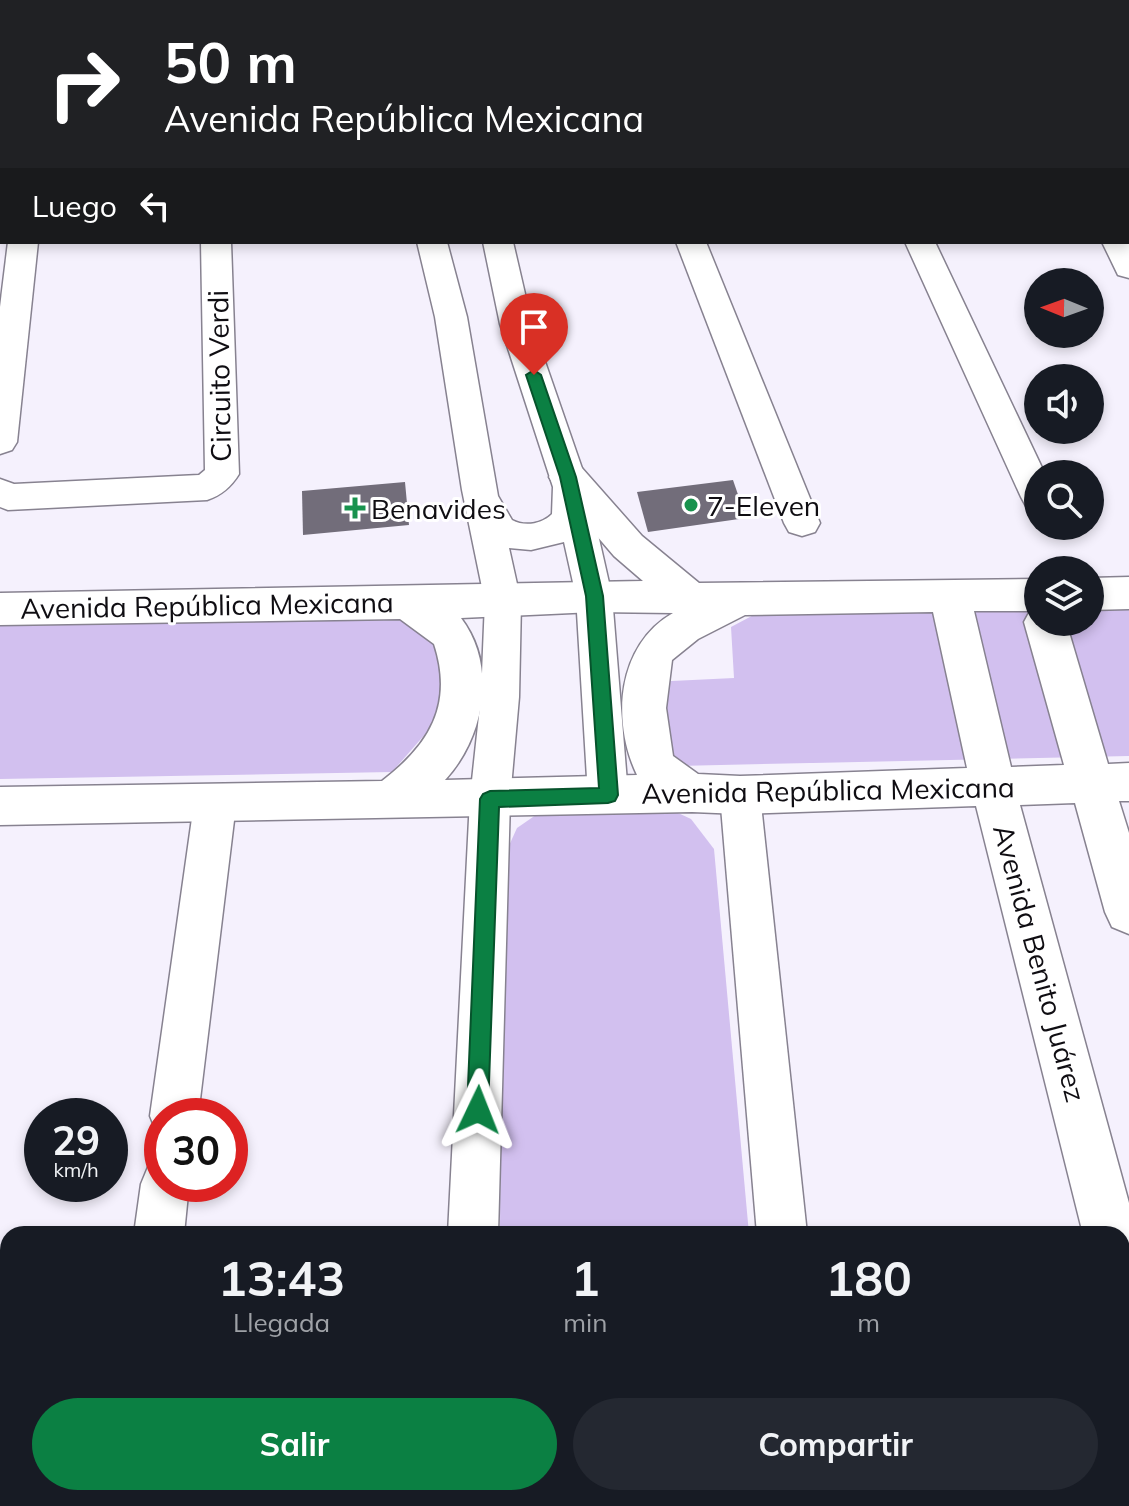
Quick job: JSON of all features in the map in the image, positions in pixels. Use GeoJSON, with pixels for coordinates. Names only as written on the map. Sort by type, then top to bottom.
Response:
{"type":"FeatureCollection","features":[{"type":"Feature","properties":{"kind":"main road"},"geometry":{"type":"LineString","coordinates":[[568,477],[628,546],[690,598]]}},
{"type":"Feature","properties":{"kind":"main road"},"geometry":{"type":"LineString","coordinates":[[1104,594],[1129,593]]}},
{"type":"Feature","properties":{"kind":"main road","name":"Avenida República Mexicana"},"geometry":{"type":"LineString","coordinates":[[0,609],[401,601],[503,602],[594,596],[738,599],[950,597],[1024,601]]}},
{"type":"Feature","properties":{"kind":"main road","name":"Avenida Benito Juárez"},"geometry":{"type":"LineString","coordinates":[[950,597],[993,786],[1108,1226]]}},
{"type":"Feature","properties":{"kind":"main road"},"geometry":{"type":"LineString","coordinates":[[692,793],[664,777],[650,755],[644,696],[647,664],[657,647],[681,629],[738,599]]}},
{"type":"Feature","properties":{"kind":"main road"},"geometry":{"type":"LineString","coordinates":[[391,800],[428,771],[445,751],[455,730],[462,695],[461,667],[451,635],[428,616],[401,601]]}},
{"type":"Feature","properties":{"kind":"main road"},"geometry":{"type":"LineString","coordinates":[[1053,636],[1111,782],[1129,912]]}},
{"type":"Feature","properties":{"kind":"main road","name":"Avenida República Mexicana"},"geometry":{"type":"LineString","coordinates":[[0,806],[692,793],[740,795],[1111,782]]}},
{"type":"Feature","properties":{"kind":"street"},"geometry":{"type":"LineString","coordinates":[[0,442],[23,244]]}},
{"type":"Feature","properties":{"kind":"street","name":"Circuito Verdi"},"geometry":{"type":"LineString","coordinates":[[0,492],[8,497],[207,487],[216,482],[222,474],[216,244]]}},
{"type":"Feature","properties":{"kind":"street"},"geometry":{"type":"LineString","coordinates":[[433,244],[451,317],[479,490],[503,602],[500,697],[490,799],[473,1226]]}},
{"type":"Feature","properties":{"kind":"street"},"geometry":{"type":"LineString","coordinates":[[498,244],[516,324],[568,477],[594,596],[608,795]]}},
{"type":"Feature","properties":{"kind":"street"},"geometry":{"type":"LineString","coordinates":[[692,244],[802,523]]}},
{"type":"Feature","properties":{"kind":"street"},"geometry":{"type":"LineString","coordinates":[[921,244],[1024,467]]}},
{"type":"Feature","properties":{"kind":"street"},"geometry":{"type":"LineString","coordinates":[[1118,244],[1129,268]]}},
{"type":"Feature","properties":{"kind":"street"},"geometry":{"type":"LineString","coordinates":[[479,490],[491,521],[503,532],[519,538],[542,535],[560,529],[570,516],[568,477]]}},
{"type":"Feature","properties":{"kind":"street"},"geometry":{"type":"LineString","coordinates":[[740,795],[781,1226]]}},
{"type":"Feature","properties":{"kind":"street"},"geometry":{"type":"LineString","coordinates":[[176,1098],[215,804]]}},
{"type":"Feature","properties":{"kind":"street"},"geometry":{"type":"LineString","coordinates":[[160,1226],[163,1202]]}},
{"type":"Feature","properties":{"kind":"shaded area"},"geometry":{"type":"Polygon","coordinates":[[[1129,602],[1129,756],[677,766],[658,752],[651,682],[734,678],[731,627],[765,609],[1024,604],[1024,636],[1104,636],[1104,603],[1129,602]]]}},
{"type":"Feature","properties":{"kind":"shaded area"},"geometry":{"type":"Polygon","coordinates":[[[421,618],[438,635],[443,669],[441,716],[392,772],[0,779],[0,626],[421,618]]]}},
{"type":"Feature","properties":{"kind":"shaded area"},"geometry":{"type":"Polygon","coordinates":[[[663,806],[691,819],[714,849],[748,1226],[500,1226],[501,863],[517,828],[546,808],[663,806]]]}},
{"type":"Feature","properties":{"kind":"building","name":"7-Eleven"},"geometry":{"type":"Polygon","coordinates":[[[733,480],[746,518],[648,532],[637,492],[733,480]]]}},
{"type":"Feature","properties":{"kind":"building","name":"Benavides"},"geometry":{"type":"Polygon","coordinates":[[[405,482],[409,525],[303,535],[302,491],[405,482]]]}},
{"type":"Feature","properties":{"kind":"place","name":"7-Eleven"},"geometry":{"type":"Point","coordinates":[691,505]}},
{"type":"Feature","properties":{"kind":"place","name":"Benavides"},"geometry":{"type":"Point","coordinates":[355,508]}},
{"type":"Feature","properties":{"kind":"route"},"geometry":{"type":"LineString","coordinates":[[478,1110],[490,799],[608,795],[594,596],[568,477],[534,375]]}}]}
